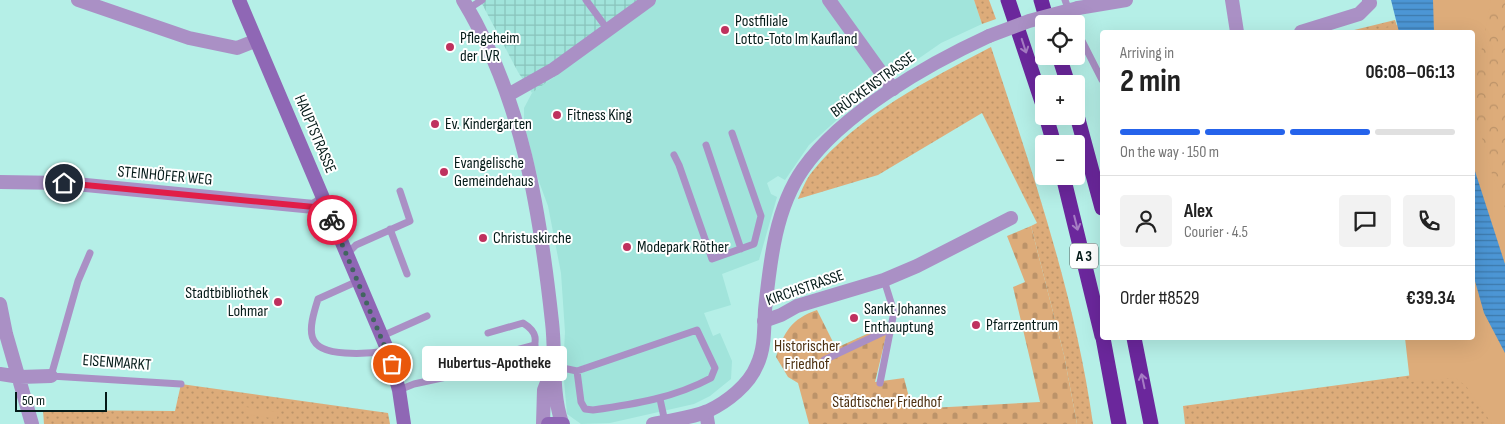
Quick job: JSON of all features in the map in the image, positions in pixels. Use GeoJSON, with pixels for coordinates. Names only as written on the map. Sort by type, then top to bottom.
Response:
{"type":"FeatureCollection","features":[{"type":"Feature","properties":{"kind":"highway"},"geometry":{"type":"LineString","coordinates":[[1008,0],[1035,81]]}},
{"type":"Feature","properties":{"kind":"highway"},"geometry":{"type":"LineString","coordinates":[[1040,0],[1045,15]]}},
{"type":"Feature","properties":{"kind":"highway"},"geometry":{"type":"LineString","coordinates":[[1080,125],[1100,201]]}},
{"type":"Feature","properties":{"kind":"highway","name":"A 3"},"geometry":{"type":"LineString","coordinates":[[1065,185],[1100,323]]}},
{"type":"Feature","properties":{"kind":"highway","name":"A 3"},"geometry":{"type":"LineString","coordinates":[[1104,340],[1119,424]]}},
{"type":"Feature","properties":{"kind":"highway"},"geometry":{"type":"LineString","coordinates":[[1134,340],[1151,424]]}},
{"type":"Feature","properties":{"kind":"main road","name":"HAUPTSTRASSE"},"geometry":{"type":"LineString","coordinates":[[239,0],[388,350],[399,390],[404,424]]}},
{"type":"Feature","properties":{"kind":"main road"},"geometry":{"type":"LineString","coordinates":[[402,406],[410,424]]}},
{"type":"Feature","properties":{"kind":"street"},"geometry":{"type":"LineString","coordinates":[[78,0],[189,38],[237,48],[255,41]]}},
{"type":"Feature","properties":{"kind":"street"},"geometry":{"type":"LineString","coordinates":[[508,95],[554,69],[649,0]]}},
{"type":"Feature","properties":{"kind":"street"},"geometry":{"type":"LineString","coordinates":[[829,0],[893,89]]}},
{"type":"Feature","properties":{"kind":"street","name":"BRÜCKENSTRASSE"},"geometry":{"type":"LineString","coordinates":[[764,321],[769,266],[778,227],[802,170],[835,135],[893,89],[948,55],[989,36],[1029,21],[1078,8],[1126,0]]}},
{"type":"Feature","properties":{"kind":"street"},"geometry":{"type":"LineString","coordinates":[[1232,0],[1237,30]]}},
{"type":"Feature","properties":{"kind":"street"},"geometry":{"type":"LineString","coordinates":[[1307,30],[1359,14],[1369,2]]}},
{"type":"Feature","properties":{"kind":"street"},"geometry":{"type":"LineString","coordinates":[[466,4],[508,95],[535,200],[553,324],[553,366],[558,424]]}},
{"type":"Feature","properties":{"kind":"street","name":"STEINHÖFER WEG"},"geometry":{"type":"LineString","coordinates":[[0,182],[64,183],[314,207],[324,200]]}},
{"type":"Feature","properties":{"kind":"street","name":"KIRCHSTRASSE"},"geometry":{"type":"LineString","coordinates":[[659,423],[707,418],[735,393],[757,367],[763,349],[764,321],[782,315],[797,306],[884,280],[917,266],[1011,218]]}},
{"type":"Feature","properties":{"kind":"street"},"geometry":{"type":"LineString","coordinates":[[0,304],[6,334],[20,377],[32,424]]}},
{"type":"Feature","properties":{"kind":"street"},"geometry":{"type":"LineString","coordinates":[[543,424],[544,390],[553,366]]}},
{"type":"Feature","properties":{"kind":"street","name":"EISENMARKT"},"geometry":{"type":"LineString","coordinates":[[0,374],[20,377],[51,376]]}},
{"type":"Feature","properties":{"kind":"lane"},"geometry":{"type":"LineString","coordinates":[[466,4],[482,0]]}},
{"type":"Feature","properties":{"kind":"lane"},"geometry":{"type":"LineString","coordinates":[[586,0],[608,30]]}},
{"type":"Feature","properties":{"kind":"lane"},"geometry":{"type":"LineString","coordinates":[[1065,0],[1071,15]]}},
{"type":"Feature","properties":{"kind":"lane"},"geometry":{"type":"LineString","coordinates":[[1085,47],[1100,76]]}},
{"type":"Feature","properties":{"kind":"lane"},"geometry":{"type":"LineString","coordinates":[[674,155],[712,259],[754,244],[761,216],[732,133]]}},
{"type":"Feature","properties":{"kind":"lane"},"geometry":{"type":"LineString","coordinates":[[706,145],[741,248]]}},
{"type":"Feature","properties":{"kind":"lane"},"geometry":{"type":"LineString","coordinates":[[346,254],[356,245],[410,221],[400,191]]}},
{"type":"Feature","properties":{"kind":"lane"},"geometry":{"type":"LineString","coordinates":[[390,229],[407,274]]}},
{"type":"Feature","properties":{"kind":"lane"},"geometry":{"type":"LineString","coordinates":[[51,376],[78,281],[90,253]]}},
{"type":"Feature","properties":{"kind":"lane"},"geometry":{"type":"LineString","coordinates":[[880,383],[894,312],[884,280]]}},
{"type":"Feature","properties":{"kind":"lane"},"geometry":{"type":"LineString","coordinates":[[358,281],[318,299],[312,318],[311,333],[315,344],[327,352],[374,353],[388,350]]}},
{"type":"Feature","properties":{"kind":"lane"},"geometry":{"type":"LineString","coordinates":[[382,336],[427,316]]}},
{"type":"Feature","properties":{"kind":"lane"},"geometry":{"type":"LineString","coordinates":[[488,333],[522,323],[532,329],[536,338],[531,362],[534,367],[553,366],[577,371],[697,330],[715,368],[711,378],[689,390],[660,399],[593,410],[585,408],[581,402],[577,371]]}},
{"type":"Feature","properties":{"kind":"lane"},"geometry":{"type":"LineString","coordinates":[[824,360],[892,328]]}},
{"type":"Feature","properties":{"kind":"lane"},"geometry":{"type":"LineString","coordinates":[[497,356],[535,345]]}},
{"type":"Feature","properties":{"kind":"lane"},"geometry":{"type":"LineString","coordinates":[[399,390],[414,384],[474,371]]}},
{"type":"Feature","properties":{"kind":"lane","name":"EISENMARKT"},"geometry":{"type":"LineString","coordinates":[[51,376],[181,384]]}},
{"type":"Feature","properties":{"kind":"lane"},"geometry":{"type":"LineString","coordinates":[[659,423],[660,399]]}},
{"type":"Feature","properties":{"kind":"shaded area"},"geometry":{"type":"Polygon","coordinates":[[[480,0],[649,0],[590,51],[532,93],[518,72],[480,0]]]}},
{"type":"Feature","properties":{"kind":"shaded area"},"geometry":{"type":"Polygon","coordinates":[[[649,0],[974,0],[982,24],[941,43],[859,100],[809,145],[785,180],[778,176],[767,183],[771,194],[777,197],[759,260],[722,274],[731,305],[704,313],[713,336],[720,333],[732,361],[731,379],[710,396],[694,404],[610,423],[581,424],[567,414],[563,369],[565,332],[561,273],[548,206],[538,179],[524,123],[524,108],[532,93],[590,51],[649,0]]]}},
{"type":"Feature","properties":{"kind":"green space"},"geometry":{"type":"Polygon","coordinates":[[[974,0],[989,0],[996,19],[982,24],[974,0]]]}},
{"type":"Feature","properties":{"kind":"green space"},"geometry":{"type":"Polygon","coordinates":[[[1394,0],[1491,0],[1475,84],[1475,30],[1377,30],[1398,25],[1394,0]]]}},
{"type":"Feature","properties":{"kind":"green space"},"geometry":{"type":"Polygon","coordinates":[[[1433,0],[1505,0],[1505,264],[1475,171],[1475,30],[1470,30],[1433,0]]]}},
{"type":"Feature","properties":{"kind":"green space"},"geometry":{"type":"Polygon","coordinates":[[[1395,20],[1398,30],[1354,30],[1395,20]]]}},
{"type":"Feature","properties":{"kind":"green space"},"geometry":{"type":"Polygon","coordinates":[[[991,47],[1037,187],[1064,281],[1085,376],[1093,424],[1077,424],[1064,355],[1031,226],[1037,223],[982,113],[878,175],[798,199],[812,172],[851,133],[895,100],[991,47]]]}},
{"type":"Feature","properties":{"kind":"green space"},"geometry":{"type":"Polygon","coordinates":[[[1475,112],[1492,174],[1505,208],[1505,424],[1492,424],[1466,386],[1455,378],[1410,382],[1405,340],[1475,340],[1475,112]]]}},
{"type":"Feature","properties":{"kind":"green space","name":"Städtischer Friedhof"},"geometry":{"type":"Polygon","coordinates":[[[1031,226],[1064,355],[1077,424],[809,424],[798,383],[788,377],[776,357],[782,340],[795,322],[817,310],[836,348],[889,324],[875,382],[904,378],[912,409],[1040,402],[1013,287],[1025,282],[1007,236],[1031,226]]]}},
{"type":"Feature","properties":{"kind":"green space"},"geometry":{"type":"Polygon","coordinates":[[[1469,340],[1473,340],[1505,424],[1185,424],[1183,406],[1428,373],[1469,340]]]}},
{"type":"Feature","properties":{"kind":"green space"},"geometry":{"type":"Polygon","coordinates":[[[181,384],[388,413],[390,424],[44,424],[43,410],[175,411],[181,384]]]}},
{"type":"Feature","properties":{"kind":"green space"},"geometry":{"type":"Polygon","coordinates":[[[246,407],[278,412],[277,419],[245,414],[246,407]]]}},
{"type":"Feature","properties":{"kind":"water"},"geometry":{"type":"Polygon","coordinates":[[[1391,0],[1433,0],[1434,30],[1398,30],[1391,0]]]}},
{"type":"Feature","properties":{"kind":"water"},"geometry":{"type":"Polygon","coordinates":[[[1475,171],[1505,264],[1505,353],[1484,313],[1475,281],[1475,171]]]}},
{"type":"Feature","properties":{"kind":"way so far"},"geometry":{"type":"LineString","coordinates":[[332,220],[392,364]]}},
{"type":"Feature","properties":{"kind":"place","name":"Postfiliale Lotto-Toto Im Kaufland"},"geometry":{"type":"Point","coordinates":[725,30]}},
{"type":"Feature","properties":{"kind":"place","name":"Pflegeheim der LVR"},"geometry":{"type":"Point","coordinates":[450,47]}},
{"type":"Feature","properties":{"kind":"place","name":"Fitness King"},"geometry":{"type":"Point","coordinates":[557,115]}},
{"type":"Feature","properties":{"kind":"place","name":"Ev. Kindergarten"},"geometry":{"type":"Point","coordinates":[435,124]}},
{"type":"Feature","properties":{"kind":"place","name":"Evangelische Gemeindehaus"},"geometry":{"type":"Point","coordinates":[444,172]}},
{"type":"Feature","properties":{"kind":"place","name":"Christuskirche"},"geometry":{"type":"Point","coordinates":[483,238]}},
{"type":"Feature","properties":{"kind":"place","name":"Modepark Röther"},"geometry":{"type":"Point","coordinates":[627,247]}},
{"type":"Feature","properties":{"kind":"place","name":"Stadtbibliothek Lohmar"},"geometry":{"type":"Point","coordinates":[278,302]}},
{"type":"Feature","properties":{"kind":"place","name":"Sankt Johannes Enthauptung"},"geometry":{"type":"Point","coordinates":[854,318]}},
{"type":"Feature","properties":{"kind":"place","name":"Pfarrzentrum"},"geometry":{"type":"Point","coordinates":[976,325]}},
{"type":"Feature","properties":{"kind":"place","name":"Hubertus-Apotheke"},"geometry":{"type":"Point","coordinates":[392,364]}},
{"type":"Feature","properties":{"kind":"route"},"geometry":{"type":"LineString","coordinates":[[64,183],[314,207],[324,200],[332,220]]}},
{"type":"Feature","properties":{"kind":"park label","name":"Historischer Friedhof"},"geometry":{"type":"Point","coordinates":[807,355]}}]}
